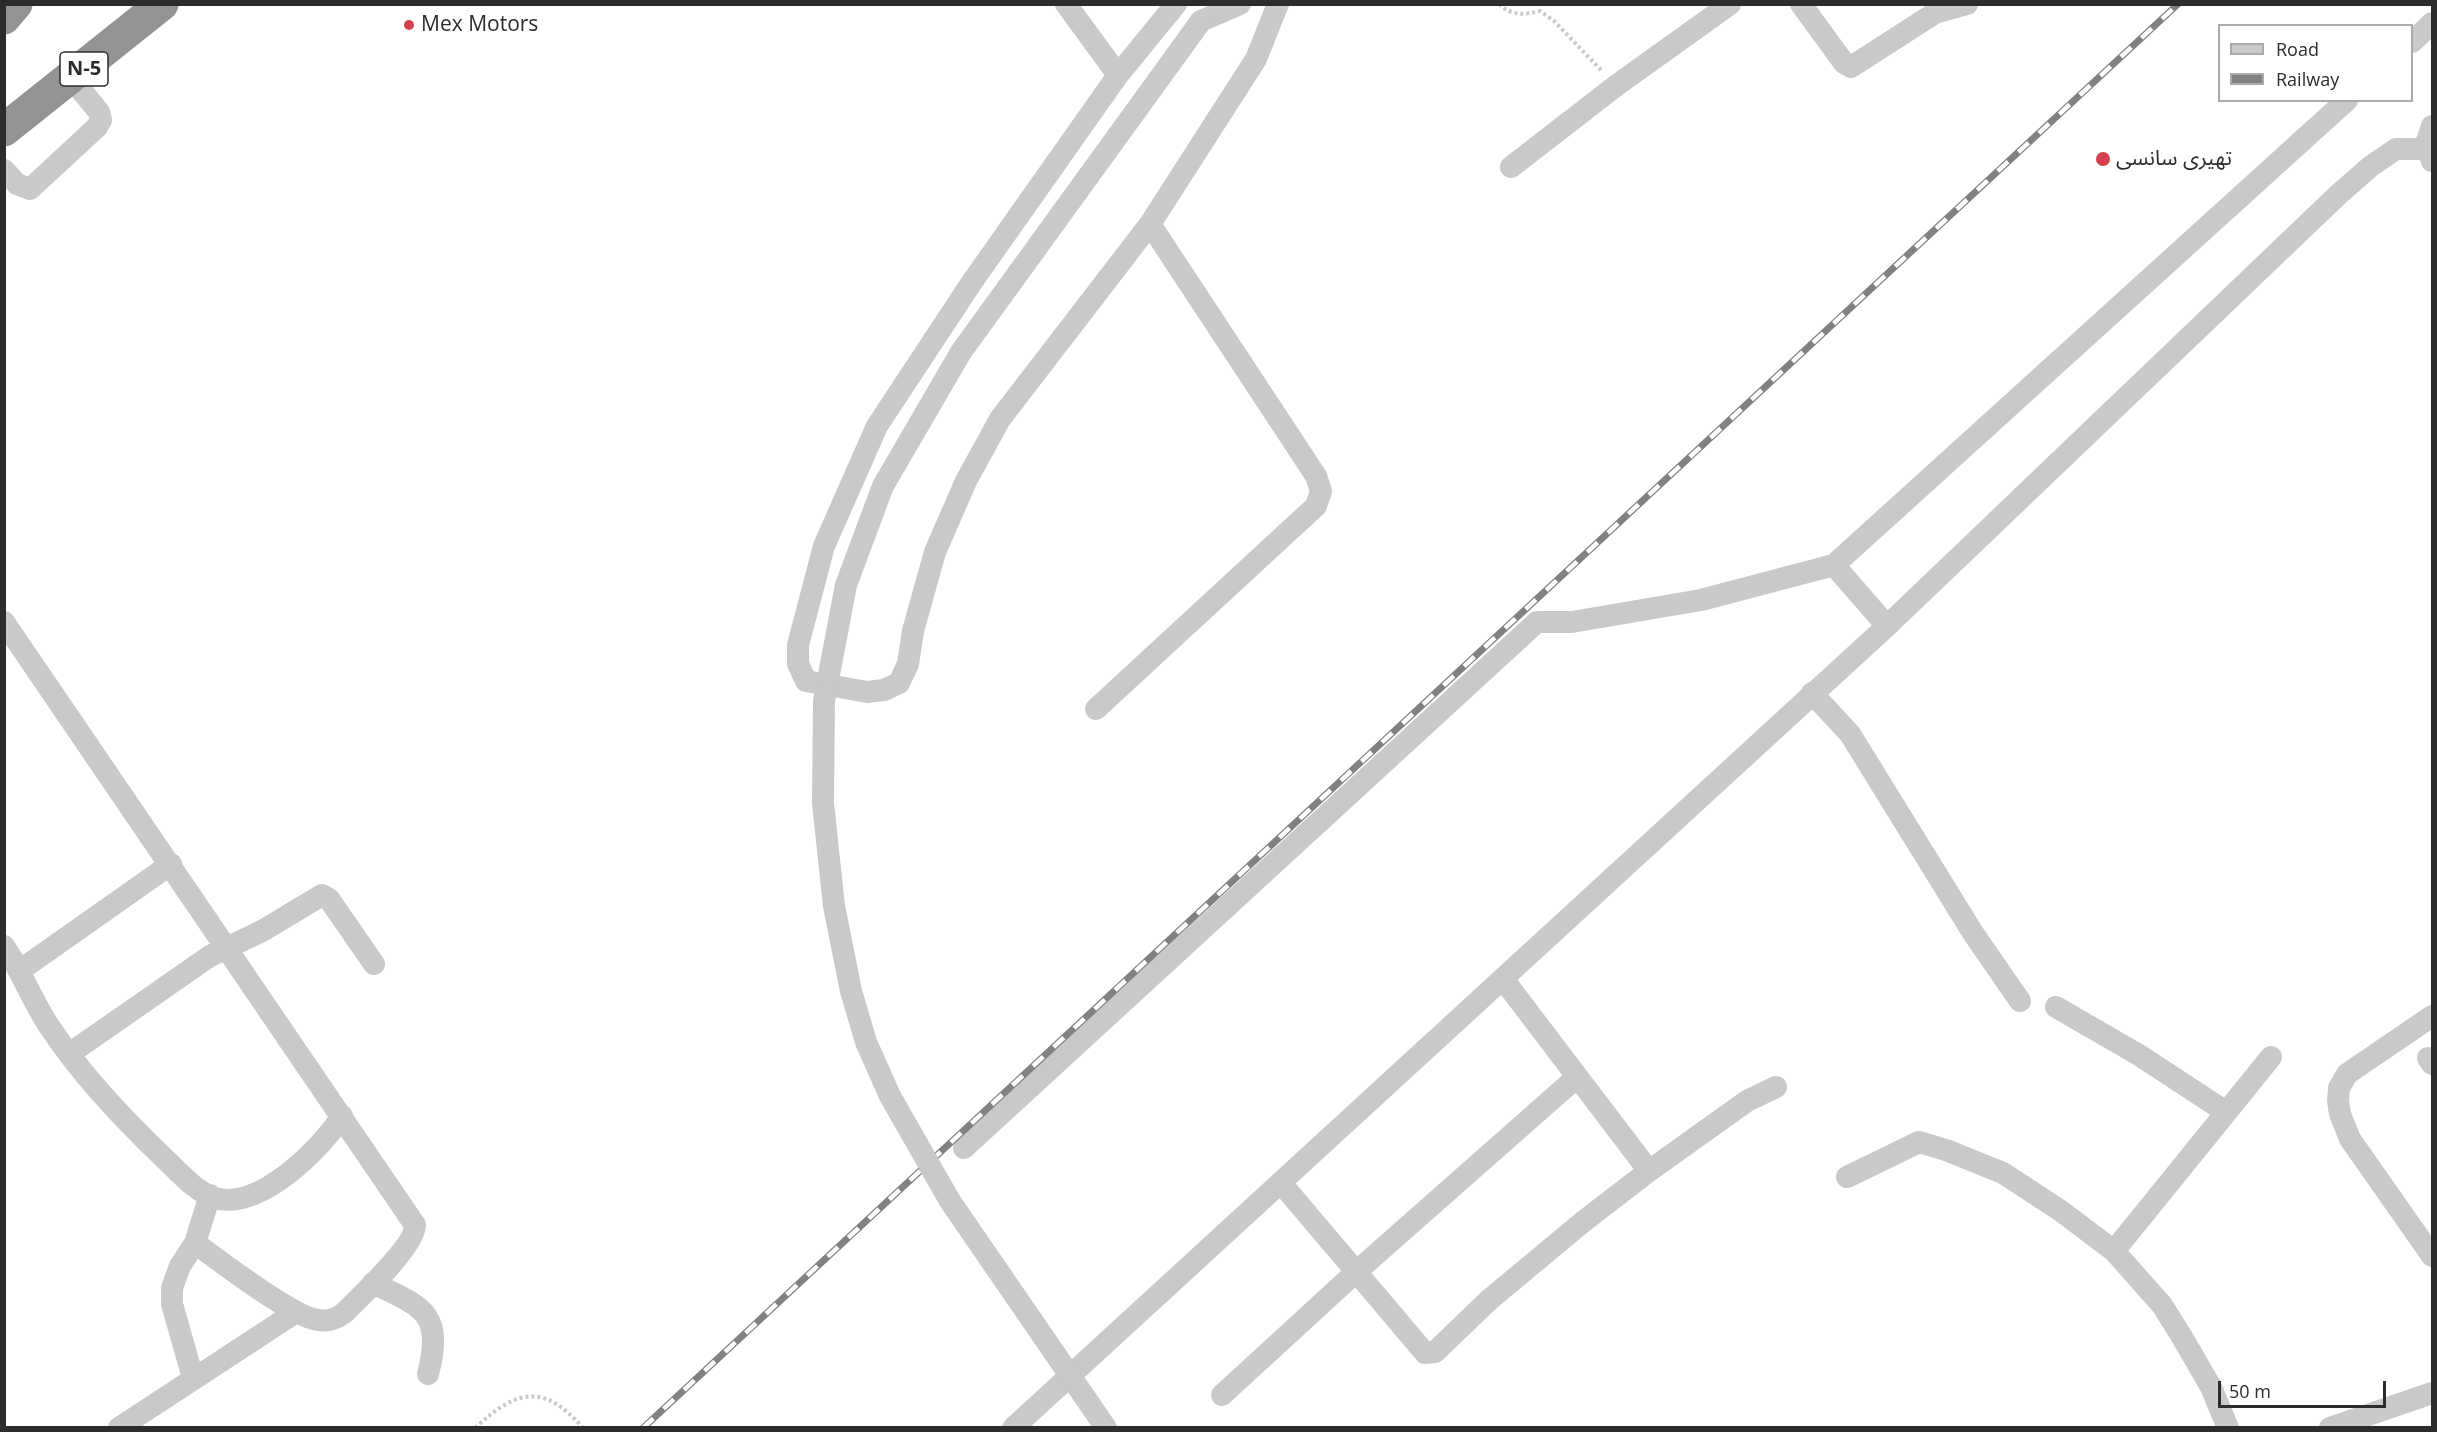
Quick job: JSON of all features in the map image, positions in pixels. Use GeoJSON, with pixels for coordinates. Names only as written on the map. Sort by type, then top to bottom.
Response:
{"type":"FeatureCollection","features":[{"type":"Feature","properties":{"kind":"highway"},"geometry":{"type":"LineString","coordinates":[[4,18],[16,4]]}},
{"type":"Feature","properties":{"kind":"highway","name":"N-5"},"geometry":{"type":"LineString","coordinates":[[4,130],[72,79],[159,6]]}},
{"type":"Feature","properties":{"kind":"street"},"geometry":{"type":"LineString","coordinates":[[1066,4],[1118,75]]}},
{"type":"Feature","properties":{"kind":"street"},"geometry":{"type":"LineString","coordinates":[[1176,4],[1118,75],[972,282],[877,426],[824,546],[798,645],[798,664],[806,681],[867,692],[884,690],[899,682],[908,664],[913,631],[935,552],[966,481],[1000,419],[1150,224],[1256,59],[1278,4]]}},
{"type":"Feature","properties":{"kind":"street"},"geometry":{"type":"LineString","coordinates":[[1106,1428],[950,1201],[890,1096],[866,1042],[851,991],[834,906],[823,803],[824,701],[846,585],[883,486],[961,352],[1204,13],[1240,4]]}},
{"type":"Feature","properties":{"kind":"street"},"geometry":{"type":"LineString","coordinates":[[1511,167],[1617,85],[1730,4]]}},
{"type":"Feature","properties":{"kind":"street"},"geometry":{"type":"LineString","coordinates":[[1801,4],[1844,63],[1851,67],[1935,13],[1967,4]]}},
{"type":"Feature","properties":{"kind":"street"},"geometry":{"type":"LineString","coordinates":[[2413,41],[2433,23]]}},
{"type":"Feature","properties":{"kind":"street"},"geometry":{"type":"LineString","coordinates":[[4,170],[21,187],[30,189],[97,127],[100,120],[99,112],[72,79]]}},
{"type":"Feature","properties":{"kind":"street"},"geometry":{"type":"LineString","coordinates":[[964,1148],[1537,622],[1572,622],[1701,600],[1834,565],[2345,102]]}},
{"type":"Feature","properties":{"kind":"street"},"geometry":{"type":"LineString","coordinates":[[1013,1428],[1887,626],[2339,194],[2371,166],[2396,149],[2430,155],[2428,135],[2433,126]]}},
{"type":"Feature","properties":{"kind":"street"},"geometry":{"type":"LineString","coordinates":[[1096,709],[1316,506],[1321,491],[1316,476],[1150,224]]}},
{"type":"Feature","properties":{"kind":"street"},"geometry":{"type":"LineString","coordinates":[[1834,565],[1887,626]]}},
{"type":"Feature","properties":{"kind":"street"},"geometry":{"type":"LineString","coordinates":[[4,622],[415,1225],[412,1239],[373,1283],[336,1319],[316,1320],[296,1312],[195,1243]]}},
{"type":"Feature","properties":{"kind":"street"},"geometry":{"type":"LineString","coordinates":[[1812,693],[1850,734],[1973,933],[2020,1001]]}},
{"type":"Feature","properties":{"kind":"street"},"geometry":{"type":"LineString","coordinates":[[19,971],[171,864]]}},
{"type":"Feature","properties":{"kind":"street"},"geometry":{"type":"LineString","coordinates":[[69,1054],[210,956],[322,895],[329,899],[374,964]]}},
{"type":"Feature","properties":{"kind":"street"},"geometry":{"type":"LineString","coordinates":[[4,946],[50,1027],[69,1054],[126,1122],[181,1173],[210,1196],[230,1200],[257,1193],[318,1147],[342,1116]]}},
{"type":"Feature","properties":{"kind":"street"},"geometry":{"type":"LineString","coordinates":[[1503,979],[1649,1171]]}},
{"type":"Feature","properties":{"kind":"street"},"geometry":{"type":"LineString","coordinates":[[2056,1006],[2139,1055],[2226,1112]]}},
{"type":"Feature","properties":{"kind":"street"},"geometry":{"type":"LineString","coordinates":[[2433,1016],[2347,1074],[2339,1088],[2338,1101],[2340,1114],[2350,1138],[2433,1256]]}},
{"type":"Feature","properties":{"kind":"street"},"geometry":{"type":"LineString","coordinates":[[2114,1251],[2271,1057]]}},
{"type":"Feature","properties":{"kind":"street"},"geometry":{"type":"LineString","coordinates":[[1222,1395],[1356,1272],[1577,1077]]}},
{"type":"Feature","properties":{"kind":"street"},"geometry":{"type":"LineString","coordinates":[[1281,1183],[1425,1353],[1434,1353],[1489,1300],[1584,1221],[1649,1171],[1748,1101],[1776,1087]]}},
{"type":"Feature","properties":{"kind":"street"},"geometry":{"type":"LineString","coordinates":[[1846,1177],[1919,1142],[1931,1144],[2002,1173],[2061,1211],[2114,1251],[2162,1305],[2211,1387],[2228,1428]]}},
{"type":"Feature","properties":{"kind":"street"},"geometry":{"type":"LineString","coordinates":[[193,1378],[171,1297],[174,1279],[195,1243],[210,1196]]}},
{"type":"Feature","properties":{"kind":"street"},"geometry":{"type":"LineString","coordinates":[[373,1283],[418,1305],[426,1312],[434,1339],[428,1374]]}},
{"type":"Feature","properties":{"kind":"street"},"geometry":{"type":"LineString","coordinates":[[119,1428],[296,1312]]}},
{"type":"Feature","properties":{"kind":"street"},"geometry":{"type":"LineString","coordinates":[[2331,1428],[2433,1393]]}},
{"type":"Feature","properties":{"kind":"path"},"geometry":{"type":"LineString","coordinates":[[1499,4],[1508,12],[1523,15],[1540,11],[1554,21],[1617,85]]}},
{"type":"Feature","properties":{"kind":"path"},"geometry":{"type":"LineString","coordinates":[[475,1428],[506,1402],[533,1396],[561,1407],[583,1428]]}},
{"type":"Feature","properties":{"kind":"railway"},"geometry":{"type":"LineString","coordinates":[[643,1428],[2178,4]]}},
{"type":"Feature","properties":{"kind":"place","name":"Mex Motors"},"geometry":{"type":"Point","coordinates":[409,25]}},
{"type":"Feature","properties":{"kind":"place","name":"تھیری سانسی"},"geometry":{"type":"Point","coordinates":[2103,159]}}]}
